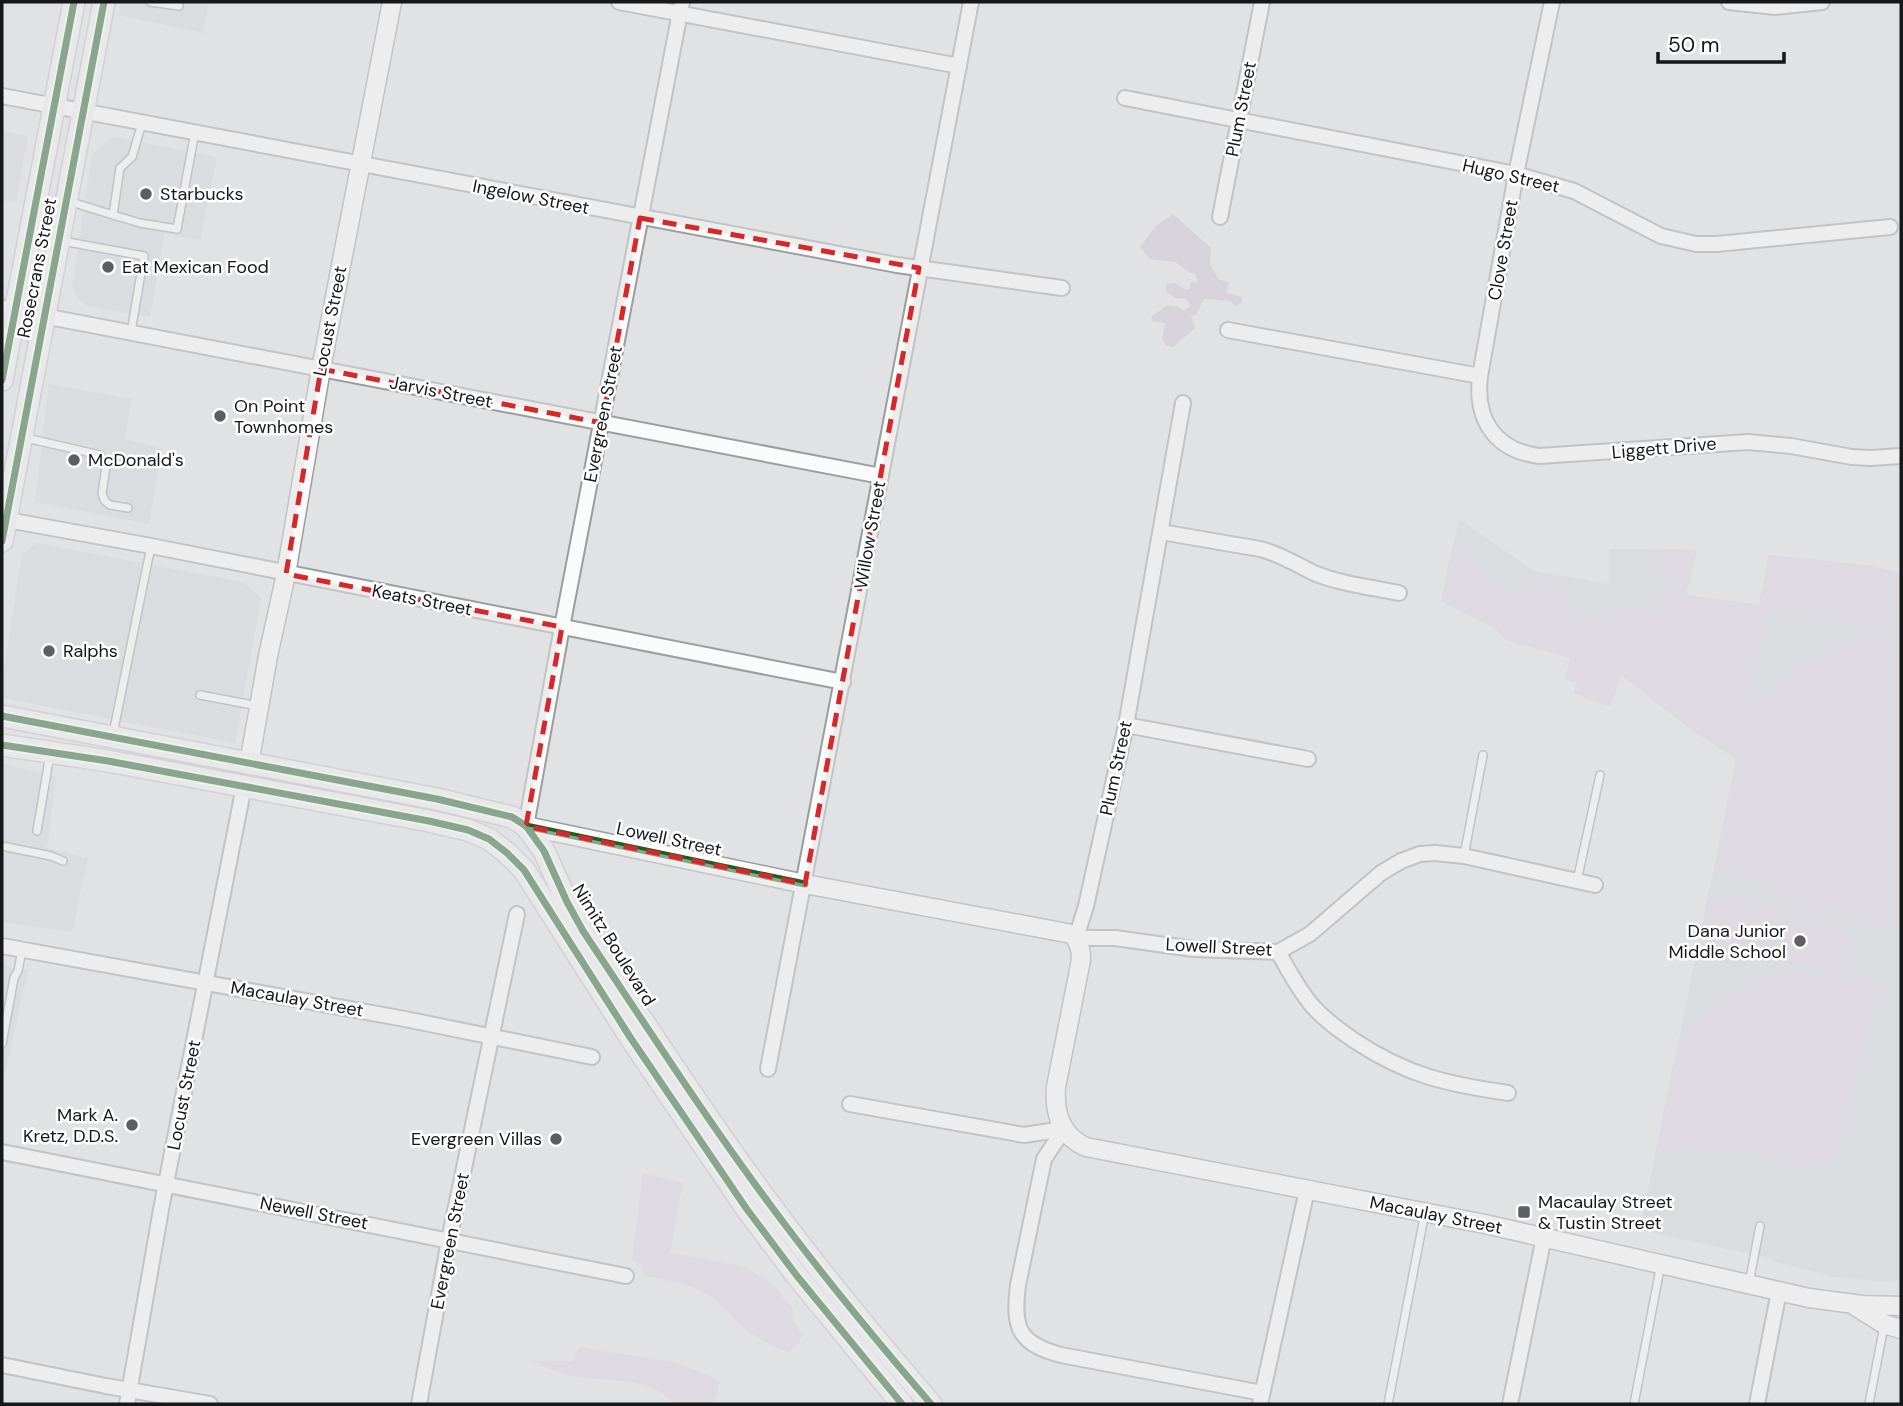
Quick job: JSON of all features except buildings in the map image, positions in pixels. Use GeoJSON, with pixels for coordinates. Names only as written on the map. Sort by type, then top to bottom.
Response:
{"type":"FeatureCollection","features":[{"type":"Feature","properties":{"kind":"main road","name":"Rosecrans Street"},"geometry":{"type":"LineString","coordinates":[[2,380],[8,309],[55,107],[74,2]]}},
{"type":"Feature","properties":{"kind":"main road","name":"Rosecrans Street"},"geometry":{"type":"LineString","coordinates":[[2,541],[4,519],[22,438],[104,2]]}},
{"type":"Feature","properties":{"kind":"main road"},"geometry":{"type":"LineString","coordinates":[[2,716],[472,807],[512,817],[526,826]]}},
{"type":"Feature","properties":{"kind":"main road","name":"Nimitz Boulevard"},"geometry":{"type":"LineString","coordinates":[[2,745],[108,761],[452,826],[489,839],[508,853],[524,870],[630,1037],[746,1208],[797,1276],[902,1404]]}},
{"type":"Feature","properties":{"kind":"main road"},"geometry":{"type":"LineString","coordinates":[[452,826],[526,826]]}},
{"type":"Feature","properties":{"kind":"main road","name":"Nimitz Boulevard"},"geometry":{"type":"LineString","coordinates":[[526,826],[546,854],[583,931],[726,1142],[841,1298],[931,1404]]}},
{"type":"Feature","properties":{"kind":"street","name":"Locust Street"},"geometry":{"type":"LineString","coordinates":[[248,764],[392,2]]}},
{"type":"Feature","properties":{"kind":"street"},"geometry":{"type":"LineString","coordinates":[[619,2],[681,7],[959,66]]}},
{"type":"Feature","properties":{"kind":"street","name":"Willow Street"},"geometry":{"type":"LineString","coordinates":[[768,1069],[971,2]]}},
{"type":"Feature","properties":{"kind":"street","name":"Plum Street"},"geometry":{"type":"LineString","coordinates":[[1220,217],[1262,2]]}},
{"type":"Feature","properties":{"kind":"street","name":"Clove Street"},"geometry":{"type":"LineString","coordinates":[[1480,376],[1516,174],[1552,2]]}},
{"type":"Feature","properties":{"kind":"street"},"geometry":{"type":"LineString","coordinates":[[1729,2],[1775,7],[1822,2]]}},
{"type":"Feature","properties":{"kind":"street","name":"Evergreen Street"},"geometry":{"type":"LineString","coordinates":[[526,826],[681,7]]}},
{"type":"Feature","properties":{"kind":"street","name":"Ingelow Street"},"geometry":{"type":"LineString","coordinates":[[2,96],[640,218],[919,268],[1062,288]]}},
{"type":"Feature","properties":{"kind":"street","name":"Hugo Street"},"geometry":{"type":"LineString","coordinates":[[1125,98],[1516,174],[1574,191],[1661,236],[1696,244],[1890,228]]}},
{"type":"Feature","properties":{"kind":"street","name":"Jarvis Street"},"geometry":{"type":"LineString","coordinates":[[8,309],[881,476]]}},
{"type":"Feature","properties":{"kind":"street"},"geometry":{"type":"LineString","coordinates":[[1228,330],[1480,376]]}},
{"type":"Feature","properties":{"kind":"street","name":"Liggett Drive"},"geometry":{"type":"LineString","coordinates":[[1480,376],[1479,400],[1487,424],[1504,443],[1514,450],[1531,455],[1549,457],[1748,442],[1791,446],[1852,457],[1901,456]]}},
{"type":"Feature","properties":{"kind":"street","name":"Plum Street"},"geometry":{"type":"LineString","coordinates":[[1064,1129],[1058,1117],[1055,1099],[1081,960],[1081,949],[1076,938],[1086,906],[1126,725],[1183,403]]}},
{"type":"Feature","properties":{"kind":"street","name":"Keats Street"},"geometry":{"type":"LineString","coordinates":[[4,519],[843,682]]}},
{"type":"Feature","properties":{"kind":"street"},"geometry":{"type":"LineString","coordinates":[[1161,532],[1268,551],[1313,573],[1399,593]]}},
{"type":"Feature","properties":{"kind":"street"},"geometry":{"type":"LineString","coordinates":[[1126,725],[1308,759]]}},
{"type":"Feature","properties":{"kind":"street","name":"Locust Street"},"geometry":{"type":"LineString","coordinates":[[128,1397],[166,1184],[244,786]]}},
{"type":"Feature","properties":{"kind":"street","name":"Lowell Street"},"geometry":{"type":"LineString","coordinates":[[526,826],[805,884],[1067,932],[1076,938],[1115,938],[1194,949],[1278,952],[1310,934],[1392,866],[1420,854],[1464,856],[1595,885]]}},
{"type":"Feature","properties":{"kind":"street","name":"Evergreen Street"},"geometry":{"type":"LineString","coordinates":[[419,1404],[449,1240],[517,914]]}},
{"type":"Feature","properties":{"kind":"street","name":"Macaulay Street"},"geometry":{"type":"LineString","coordinates":[[2,946],[592,1056]]}},
{"type":"Feature","properties":{"kind":"street"},"geometry":{"type":"LineString","coordinates":[[1278,952],[1315,1009],[1368,1049],[1420,1075],[1473,1088],[1508,1093]]}},
{"type":"Feature","properties":{"kind":"street"},"geometry":{"type":"LineString","coordinates":[[850,1104],[1024,1135],[1064,1129]]}},
{"type":"Feature","properties":{"kind":"street"},"geometry":{"type":"LineString","coordinates":[[1064,1129],[1044,1159],[1015,1306],[1016,1318],[1027,1340],[1040,1348],[1061,1354],[1261,1398],[1307,1190]]}},
{"type":"Feature","properties":{"kind":"street","name":"Macaulay Street"},"geometry":{"type":"LineString","coordinates":[[1064,1129],[1077,1142],[1092,1149],[1425,1212],[1779,1291],[1852,1304]]}},
{"type":"Feature","properties":{"kind":"street","name":"Newell Street"},"geometry":{"type":"LineString","coordinates":[[2,1152],[626,1276]]}},
{"type":"Feature","properties":{"kind":"street"},"geometry":{"type":"LineString","coordinates":[[1510,1404],[1544,1237]]}},
{"type":"Feature","properties":{"kind":"street"},"geometry":{"type":"LineString","coordinates":[[1757,1404],[1779,1291]]}},
{"type":"Feature","properties":{"kind":"street"},"geometry":{"type":"LineString","coordinates":[[1852,1304],[1901,1306]]}},
{"type":"Feature","properties":{"kind":"street"},"geometry":{"type":"LineString","coordinates":[[1852,1304],[1893,1327]]}},
{"type":"Feature","properties":{"kind":"street"},"geometry":{"type":"LineString","coordinates":[[2,1365],[128,1397],[210,1404]]}},
{"type":"Feature","properties":{"kind":"lane"},"geometry":{"type":"LineString","coordinates":[[150,2],[179,6]]}},
{"type":"Feature","properties":{"kind":"lane"},"geometry":{"type":"LineString","coordinates":[[113,215],[120,168],[132,157],[142,123]]}},
{"type":"Feature","properties":{"kind":"lane"},"geometry":{"type":"LineString","coordinates":[[66,201],[140,223],[177,229],[195,132]]}},
{"type":"Feature","properties":{"kind":"lane"},"geometry":{"type":"LineString","coordinates":[[59,241],[144,256],[131,332]]}},
{"type":"Feature","properties":{"kind":"lane"},"geometry":{"type":"LineString","coordinates":[[22,438],[100,455],[106,466],[103,498],[110,505],[128,508]]}},
{"type":"Feature","properties":{"kind":"lane"},"geometry":{"type":"LineString","coordinates":[[113,738],[150,546]]}},
{"type":"Feature","properties":{"kind":"lane"},"geometry":{"type":"LineString","coordinates":[[200,695],[259,706]]}},
{"type":"Feature","properties":{"kind":"lane"},"geometry":{"type":"LineString","coordinates":[[37,831],[50,753]]}},
{"type":"Feature","properties":{"kind":"lane"},"geometry":{"type":"LineString","coordinates":[[1464,856],[1483,755]]}},
{"type":"Feature","properties":{"kind":"lane"},"geometry":{"type":"LineString","coordinates":[[1577,881],[1600,775]]}},
{"type":"Feature","properties":{"kind":"lane"},"geometry":{"type":"LineString","coordinates":[[2,846],[63,861]]}},
{"type":"Feature","properties":{"kind":"lane"},"geometry":{"type":"LineString","coordinates":[[2,1044],[14,978],[23,950]]}},
{"type":"Feature","properties":{"kind":"lane"},"geometry":{"type":"LineString","coordinates":[[1388,1404],[1425,1212]]}},
{"type":"Feature","properties":{"kind":"lane"},"geometry":{"type":"LineString","coordinates":[[1748,1283],[1760,1226]]}},
{"type":"Feature","properties":{"kind":"lane"},"geometry":{"type":"LineString","coordinates":[[1634,1404],[1661,1263]]}},
{"type":"Feature","properties":{"kind":"lane"},"geometry":{"type":"LineString","coordinates":[[1869,1404],[1893,1327]]}},
{"type":"Feature","properties":{"kind":"highlighted area"},"geometry":{"type":"Polygon","coordinates":[[[640,218],[919,268],[805,884],[526,826],[562,627],[286,574],[321,369],[602,423],[640,218]]]}},
{"type":"Feature","properties":{"kind":"shaded area"},"geometry":{"type":"Polygon","coordinates":[[[121,2],[209,2],[203,33],[118,15],[121,2]]]}},
{"type":"Feature","properties":{"kind":"shaded area"},"geometry":{"type":"Polygon","coordinates":[[[2,131],[28,136],[16,202],[2,200],[2,131]]]}},
{"type":"Feature","properties":{"kind":"shaded area"},"geometry":{"type":"Polygon","coordinates":[[[115,137],[217,157],[200,240],[164,234],[150,317],[88,306],[78,299],[72,287],[92,156],[103,144],[115,137]]]}},
{"type":"Feature","properties":{"kind":"shaded area"},"geometry":{"type":"Polygon","coordinates":[[[1173,214],[1211,248],[1210,263],[1218,279],[1229,283],[1226,293],[1242,297],[1242,303],[1236,306],[1230,301],[1204,299],[1196,315],[1191,316],[1195,328],[1173,347],[1167,346],[1162,340],[1165,323],[1151,321],[1152,316],[1167,305],[1183,311],[1190,306],[1187,299],[1175,298],[1166,291],[1166,284],[1175,283],[1186,290],[1189,289],[1191,281],[1197,283],[1197,278],[1194,273],[1175,262],[1150,259],[1140,247],[1156,226],[1173,214]]]}},
{"type":"Feature","properties":{"kind":"shaded area"},"geometry":{"type":"Polygon","coordinates":[[[49,384],[131,399],[125,439],[162,448],[149,524],[35,502],[49,384]]]}},
{"type":"Feature","properties":{"kind":"shaded area","name":"Dana Junior Middle School"},"geometry":{"type":"Polygon","coordinates":[[[1459,519],[1534,571],[1609,584],[1609,549],[1697,550],[1686,595],[1759,605],[1769,555],[1873,566],[1901,573],[1901,1280],[1836,1277],[1774,1262],[1773,1259],[1635,1229],[1643,1214],[1736,759],[1689,728],[1621,675],[1610,707],[1574,693],[1576,682],[1565,679],[1570,658],[1506,640],[1495,628],[1441,601],[1459,519]]]}},
{"type":"Feature","properties":{"kind":"shaded area"},"geometry":{"type":"Polygon","coordinates":[[[37,543],[243,582],[261,598],[235,743],[2,698],[2,682],[22,555],[37,543]]]}},
{"type":"Feature","properties":{"kind":"shaded area"},"geometry":{"type":"Polygon","coordinates":[[[1663,549],[1697,550],[1686,595],[1759,605],[1769,555],[1873,566],[1901,573],[1901,623],[1790,608],[1766,615],[1746,713],[1781,682],[1836,648],[1868,635],[1901,641],[1901,928],[1778,894],[1768,878],[1716,866],[1736,759],[1621,675],[1610,707],[1574,693],[1576,682],[1565,679],[1570,658],[1506,640],[1495,628],[1441,601],[1450,558],[1472,556],[1493,584],[1515,596],[1538,587],[1566,595],[1584,625],[1605,617],[1655,613],[1669,589],[1663,549]]]}},
{"type":"Feature","properties":{"kind":"shaded area"},"geometry":{"type":"Polygon","coordinates":[[[2,763],[56,777],[47,848],[88,858],[72,932],[2,922],[2,763]]]}},
{"type":"Feature","properties":{"kind":"shaded area"},"geometry":{"type":"Polygon","coordinates":[[[1710,896],[1781,913],[1769,961],[1698,944],[1710,896]]]}},
{"type":"Feature","properties":{"kind":"shaded area"},"geometry":{"type":"Polygon","coordinates":[[[1787,919],[1855,933],[1847,972],[1778,958],[1787,919]]]}},
{"type":"Feature","properties":{"kind":"shaded area"},"geometry":{"type":"Polygon","coordinates":[[[2,965],[28,970],[2,1088],[2,965]]]}},
{"type":"Feature","properties":{"kind":"shaded area"},"geometry":{"type":"Polygon","coordinates":[[[1820,973],[1879,987],[1852,1103],[1849,1104],[1840,1140],[1843,1142],[1834,1159],[1825,1164],[1807,1165],[1807,1161],[1770,1153],[1768,1156],[1719,1144],[1715,1156],[1658,1142],[1677,1051],[1692,1031],[1719,1007],[1751,989],[1784,977],[1820,973]]]}},
{"type":"Feature","properties":{"kind":"shaded area"},"geometry":{"type":"Polygon","coordinates":[[[643,1174],[683,1182],[670,1253],[742,1266],[769,1281],[793,1309],[792,1321],[804,1335],[789,1353],[747,1330],[718,1302],[702,1291],[645,1276],[641,1265],[632,1259],[643,1174]]]}},
{"type":"Feature","properties":{"kind":"shaded area"},"geometry":{"type":"Polygon","coordinates":[[[579,1347],[678,1363],[720,1381],[714,1404],[676,1404],[651,1388],[624,1381],[567,1375],[531,1361],[572,1361],[579,1347]]]}},
{"type":"Feature","properties":{"kind":"cycle path"},"geometry":{"type":"LineString","coordinates":[[2,380],[74,2]]}},
{"type":"Feature","properties":{"kind":"cycle path"},"geometry":{"type":"LineString","coordinates":[[2,541],[104,2]]}},
{"type":"Feature","properties":{"kind":"cycle path"},"geometry":{"type":"LineString","coordinates":[[2,716],[437,799],[512,817],[526,826],[544,851],[583,931],[733,1154],[821,1271],[931,1404]]}},
{"type":"Feature","properties":{"kind":"cycle path"},"geometry":{"type":"LineString","coordinates":[[2,745],[108,761],[429,821],[468,830],[489,839],[524,870],[630,1037],[746,1208],[797,1276],[902,1404]]}},
{"type":"Feature","properties":{"kind":"cycle path"},"geometry":{"type":"LineString","coordinates":[[526,826],[805,884]]}},
{"type":"Feature","properties":{"kind":"place","name":"Starbucks"},"geometry":{"type":"Point","coordinates":[146,194]}},
{"type":"Feature","properties":{"kind":"place","name":"Eat Mexican Food"},"geometry":{"type":"Point","coordinates":[108,267]}},
{"type":"Feature","properties":{"kind":"place","name":"On Point Townhomes"},"geometry":{"type":"Point","coordinates":[220,416]}},
{"type":"Feature","properties":{"kind":"place","name":"McDonald's"},"geometry":{"type":"Point","coordinates":[74,460]}},
{"type":"Feature","properties":{"kind":"place","name":"Ralphs"},"geometry":{"type":"Point","coordinates":[49,651]}},
{"type":"Feature","properties":{"kind":"place","name":"Dana Junior Middle School"},"geometry":{"type":"Point","coordinates":[1800,941]}},
{"type":"Feature","properties":{"kind":"place","name":"Mark A. Kretz, D.D.S."},"geometry":{"type":"Point","coordinates":[132,1125]}},
{"type":"Feature","properties":{"kind":"place","name":"Evergreen Villas"},"geometry":{"type":"Point","coordinates":[556,1139]}},
{"type":"Feature","properties":{"kind":"place","name":"Macaulay Street & Tustin Street"},"geometry":{"type":"Point","coordinates":[1524,1212]}}]}
